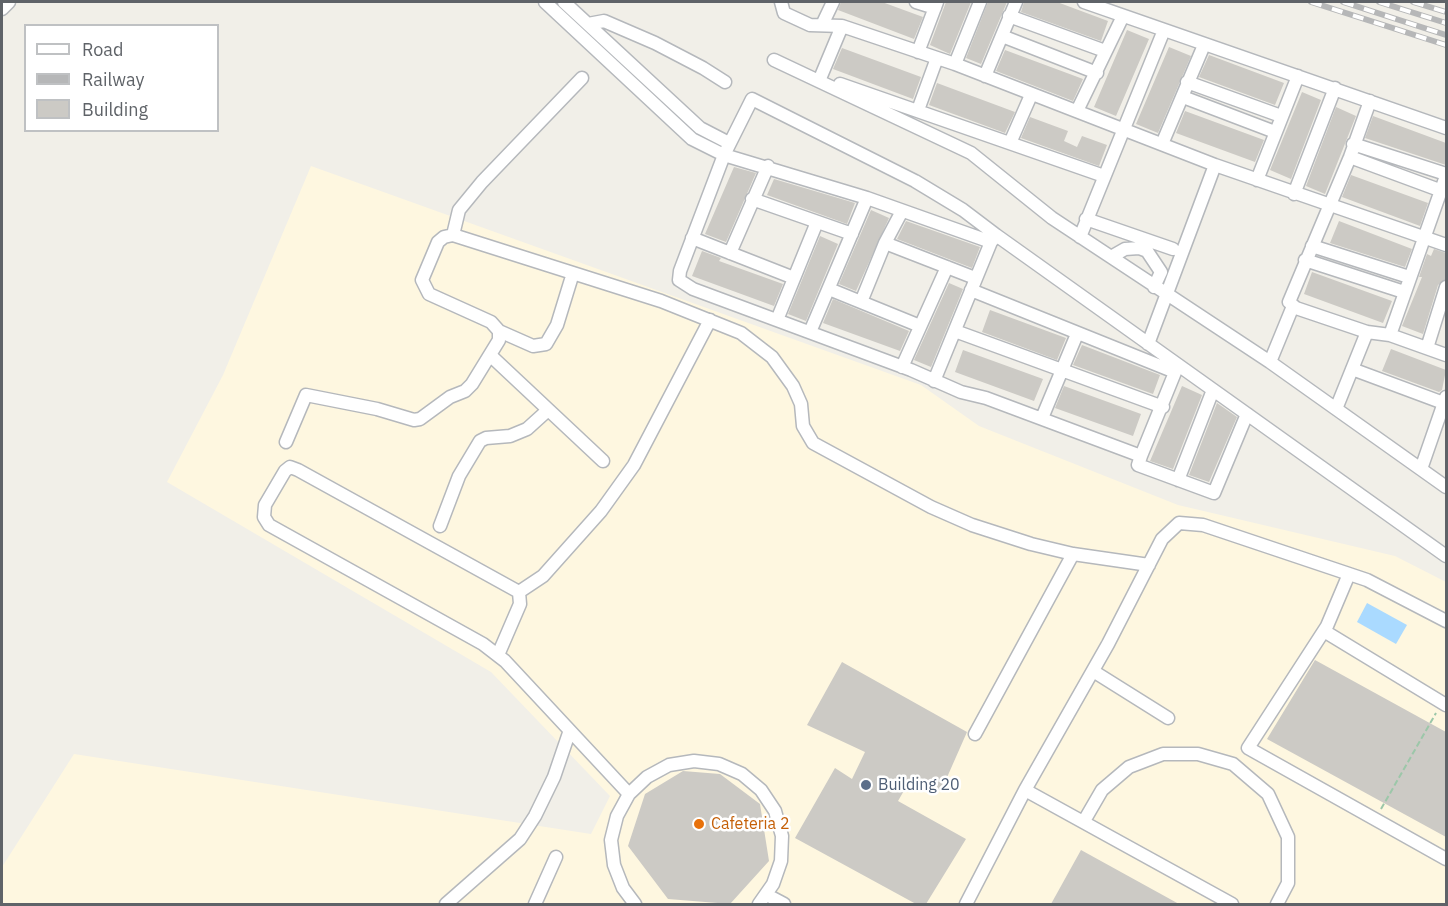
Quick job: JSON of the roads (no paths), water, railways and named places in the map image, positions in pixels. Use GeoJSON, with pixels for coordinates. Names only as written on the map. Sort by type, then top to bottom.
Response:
{"type":"FeatureCollection","features":[{"type":"Feature","properties":{"kind":"street"},"geometry":{"type":"LineString","coordinates":[[2,9],[9,2]]}},
{"type":"Feature","properties":{"kind":"street"},"geometry":{"type":"LineString","coordinates":[[545,2],[692,139],[724,155],[768,166],[993,239]]}},
{"type":"Feature","properties":{"kind":"street"},"geometry":{"type":"LineString","coordinates":[[564,2],[700,128],[729,143]]}},
{"type":"Feature","properties":{"kind":"street"},"geometry":{"type":"LineString","coordinates":[[781,2],[784,13],[810,25],[842,26],[938,58],[1215,165],[1446,245]]}},
{"type":"Feature","properties":{"kind":"street"},"geometry":{"type":"LineString","coordinates":[[822,25],[833,2]]}},
{"type":"Feature","properties":{"kind":"street"},"geometry":{"type":"LineString","coordinates":[[916,2],[936,5],[918,52]]}},
{"type":"Feature","properties":{"kind":"street"},"geometry":{"type":"LineString","coordinates":[[955,64],[980,2]]}},
{"type":"Feature","properties":{"kind":"street"},"geometry":{"type":"LineString","coordinates":[[985,75],[1016,2]]}},
{"type":"Feature","properties":{"kind":"street"},"geometry":{"type":"LineString","coordinates":[[1084,2],[1446,128]]}},
{"type":"Feature","properties":{"kind":"street"},"geometry":{"type":"LineString","coordinates":[[1009,16],[1105,51]]}},
{"type":"Feature","properties":{"kind":"street"},"geometry":{"type":"LineString","coordinates":[[1077,111],[1123,16]]}},
{"type":"Feature","properties":{"kind":"street"},"geometry":{"type":"LineString","coordinates":[[588,24],[604,21],[655,43],[725,82]]}},
{"type":"Feature","properties":{"kind":"street"},"geometry":{"type":"LineString","coordinates":[[819,81],[842,26]]}},
{"type":"Feature","properties":{"kind":"street"},"geometry":{"type":"LineString","coordinates":[[1080,237],[1164,30]]}},
{"type":"Feature","properties":{"kind":"street"},"geometry":{"type":"LineString","coordinates":[[1002,36],[1097,73]]}},
{"type":"Feature","properties":{"kind":"street"},"geometry":{"type":"LineString","coordinates":[[594,48],[603,38]]}},
{"type":"Feature","properties":{"kind":"street"},"geometry":{"type":"LineString","coordinates":[[1162,144],[1203,45]]}},
{"type":"Feature","properties":{"kind":"street"},"geometry":{"type":"LineString","coordinates":[[918,111],[938,58]]}},
{"type":"Feature","properties":{"kind":"street"},"geometry":{"type":"LineString","coordinates":[[774,60],[971,153],[1052,219],[1270,362],[1446,487]]}},
{"type":"Feature","properties":{"kind":"street"},"geometry":{"type":"LineString","coordinates":[[1257,180],[1298,76]]}},
{"type":"Feature","properties":{"kind":"street"},"geometry":{"type":"LineString","coordinates":[[453,235],[459,210],[582,78]]}},
{"type":"Feature","properties":{"kind":"street"},"geometry":{"type":"LineString","coordinates":[[1187,82],[1281,116]]}},
{"type":"Feature","properties":{"kind":"street"},"geometry":{"type":"LineString","coordinates":[[840,84],[1104,176]]}},
{"type":"Feature","properties":{"kind":"street"},"geometry":{"type":"LineString","coordinates":[[1294,194],[1335,88]]}},
{"type":"Feature","properties":{"kind":"street"},"geometry":{"type":"LineString","coordinates":[[1010,143],[1031,95]]}},
{"type":"Feature","properties":{"kind":"street"},"geometry":{"type":"LineString","coordinates":[[1183,97],[1275,132]]}},
{"type":"Feature","properties":{"kind":"street"},"geometry":{"type":"LineString","coordinates":[[1142,456],[1042,418],[934,381],[682,284],[679,280],[680,271],[692,238],[729,143],[752,99],[915,181],[963,210],[993,239],[1148,344],[1176,368],[1213,390],[1446,556]]}},
{"type":"Feature","properties":{"kind":"street"},"geometry":{"type":"LineString","coordinates":[[1270,362],[1293,306],[1290,299],[1350,157],[1370,101]]}},
{"type":"Feature","properties":{"kind":"street"},"geometry":{"type":"LineString","coordinates":[[1353,144],[1446,175],[1390,335]]}},
{"type":"Feature","properties":{"kind":"street"},"geometry":{"type":"LineString","coordinates":[[1350,157],[1442,191]]}},
{"type":"Feature","properties":{"kind":"street"},"geometry":{"type":"LineString","coordinates":[[1148,344],[1215,165]]}},
{"type":"Feature","properties":{"kind":"street"},"geometry":{"type":"LineString","coordinates":[[730,253],[768,166]]}},
{"type":"Feature","properties":{"kind":"street"},"geometry":{"type":"LineString","coordinates":[[810,332],[867,198]]}},
{"type":"Feature","properties":{"kind":"street"},"geometry":{"type":"LineString","coordinates":[[752,199],[852,234]]}},
{"type":"Feature","properties":{"kind":"street"},"geometry":{"type":"LineString","coordinates":[[861,302],[885,243],[902,210]]}},
{"type":"Feature","properties":{"kind":"street"},"geometry":{"type":"LineString","coordinates":[[1086,219],[1173,249]]}},
{"type":"Feature","properties":{"kind":"street"},"geometry":{"type":"LineString","coordinates":[[777,320],[817,222]]}},
{"type":"Feature","properties":{"kind":"street"},"geometry":{"type":"LineString","coordinates":[[573,273],[556,325],[546,344],[533,346],[499,331],[491,322],[429,294],[424,289],[422,280],[438,242],[444,237],[453,235],[573,273],[710,320],[741,333],[772,357],[798,395],[807,435],[824,450],[931,507],[972,525],[1073,554],[1149,565]]}},
{"type":"Feature","properties":{"kind":"street"},"geometry":{"type":"LineString","coordinates":[[692,238],[794,278]]}},
{"type":"Feature","properties":{"kind":"street"},"geometry":{"type":"LineString","coordinates":[[934,381],[993,239]]}},
{"type":"Feature","properties":{"kind":"street"},"geometry":{"type":"LineString","coordinates":[[885,243],[975,278]]}},
{"type":"Feature","properties":{"kind":"street"},"geometry":{"type":"LineString","coordinates":[[1312,246],[1409,277]]}},
{"type":"Feature","properties":{"kind":"street"},"geometry":{"type":"LineString","coordinates":[[1111,257],[1125,249],[1139,248],[1147,251],[1161,272],[1154,287]]}},
{"type":"Feature","properties":{"kind":"street"},"geometry":{"type":"LineString","coordinates":[[1305,260],[1404,292]]}},
{"type":"Feature","properties":{"kind":"street"},"geometry":{"type":"LineString","coordinates":[[902,367],[947,267]]}},
{"type":"Feature","properties":{"kind":"street"},"geometry":{"type":"LineString","coordinates":[[1427,348],[1446,287]]}},
{"type":"Feature","properties":{"kind":"street"},"geometry":{"type":"LineString","coordinates":[[829,289],[920,326]]}},
{"type":"Feature","properties":{"kind":"street"},"geometry":{"type":"LineString","coordinates":[[970,290],[1077,334],[1176,368]]}},
{"type":"Feature","properties":{"kind":"street"},"geometry":{"type":"LineString","coordinates":[[1293,306],[1367,332],[1390,335],[1446,355]]}},
{"type":"Feature","properties":{"kind":"street"},"geometry":{"type":"LineString","coordinates":[[519,592],[543,576],[602,511],[634,465],[710,320]]}},
{"type":"Feature","properties":{"kind":"street"},"geometry":{"type":"LineString","coordinates":[[286,442],[306,395],[377,409],[414,420],[420,419],[450,397],[465,392],[499,340],[499,331]]}},
{"type":"Feature","properties":{"kind":"street"},"geometry":{"type":"LineString","coordinates":[[955,331],[1163,407]]}},
{"type":"Feature","properties":{"kind":"street"},"geometry":{"type":"LineString","coordinates":[[1336,409],[1367,332]]}},
{"type":"Feature","properties":{"kind":"street"},"geometry":{"type":"LineString","coordinates":[[1042,418],[1077,334]]}},
{"type":"Feature","properties":{"kind":"street"},"geometry":{"type":"LineString","coordinates":[[490,355],[603,461]]}},
{"type":"Feature","properties":{"kind":"street"},"geometry":{"type":"LineString","coordinates":[[1176,368],[1163,407],[1138,465],[1214,493],[1247,414]]}},
{"type":"Feature","properties":{"kind":"street"},"geometry":{"type":"LineString","coordinates":[[1352,369],[1445,401],[1421,470]]}},
{"type":"Feature","properties":{"kind":"street"},"geometry":{"type":"LineString","coordinates":[[1178,480],[1213,390]]}},
{"type":"Feature","properties":{"kind":"street"},"geometry":{"type":"LineString","coordinates":[[440,526],[459,476],[480,441],[486,438],[510,436],[527,429],[548,410]]}},
{"type":"Feature","properties":{"kind":"street"},"geometry":{"type":"LineString","coordinates":[[519,592],[294,468],[290,467],[285,471],[265,506],[265,521],[275,530],[483,644],[498,655],[569,733],[629,794]]}},
{"type":"Feature","properties":{"kind":"street"},"geometry":{"type":"LineString","coordinates":[[966,904],[1024,790],[1093,671],[1162,539],[1179,523],[1203,525],[1367,580],[1446,621]]}},
{"type":"Feature","properties":{"kind":"street"},"geometry":{"type":"LineString","coordinates":[[975,734],[1073,554]]}},
{"type":"Feature","properties":{"kind":"street"},"geometry":{"type":"LineString","coordinates":[[1233,764],[1248,748],[1324,631],[1349,574]]}},
{"type":"Feature","properties":{"kind":"street"},"geometry":{"type":"LineString","coordinates":[[498,655],[520,604],[519,592]]}},
{"type":"Feature","properties":{"kind":"street"},"geometry":{"type":"LineString","coordinates":[[1324,631],[1444,704]]}},
{"type":"Feature","properties":{"kind":"street"},"geometry":{"type":"LineString","coordinates":[[1093,671],[1168,718]]}},
{"type":"Feature","properties":{"kind":"street"},"geometry":{"type":"LineString","coordinates":[[446,904],[520,839],[536,816],[554,777],[569,733]]}},
{"type":"Feature","properties":{"kind":"street"},"geometry":{"type":"LineString","coordinates":[[1248,748],[1446,860]]}},
{"type":"Feature","properties":{"kind":"street"},"geometry":{"type":"LineString","coordinates":[[1084,821],[1102,790],[1129,767],[1163,754],[1198,753],[1233,764],[1268,794],[1288,837],[1288,883],[1277,904]]}},
{"type":"Feature","properties":{"kind":"street"},"geometry":{"type":"LineString","coordinates":[[635,904],[617,877],[612,853],[615,822],[629,794],[647,777],[681,762],[706,761],[742,774],[769,800],[779,823],[781,861],[763,900],[784,904]]}},
{"type":"Feature","properties":{"kind":"street"},"geometry":{"type":"LineString","coordinates":[[1024,790],[1232,904]]}},
{"type":"Feature","properties":{"kind":"street"},"geometry":{"type":"LineString","coordinates":[[536,904],[556,856]]}},
{"type":"Feature","properties":{"kind":"water"},"geometry":{"type":"Polygon","coordinates":[[[1367,603],[1407,625],[1396,644],[1357,622],[1367,603]]]}},
{"type":"Feature","properties":{"kind":"railway"},"geometry":{"type":"LineString","coordinates":[[1311,2],[1446,45]]}},
{"type":"Feature","properties":{"kind":"railway"},"geometry":{"type":"LineString","coordinates":[[1343,2],[1446,35]]}},
{"type":"Feature","properties":{"kind":"railway"},"geometry":{"type":"LineString","coordinates":[[1379,2],[1446,23]]}},
{"type":"Feature","properties":{"kind":"railway"},"geometry":{"type":"LineString","coordinates":[[1413,2],[1446,12]]}},
{"type":"Feature","properties":{"kind":"place","name":"Building 20"},"geometry":{"type":"Point","coordinates":[866,785]}},
{"type":"Feature","properties":{"kind":"place","name":"Cafeteria 2"},"geometry":{"type":"Point","coordinates":[699,824]}}]}
